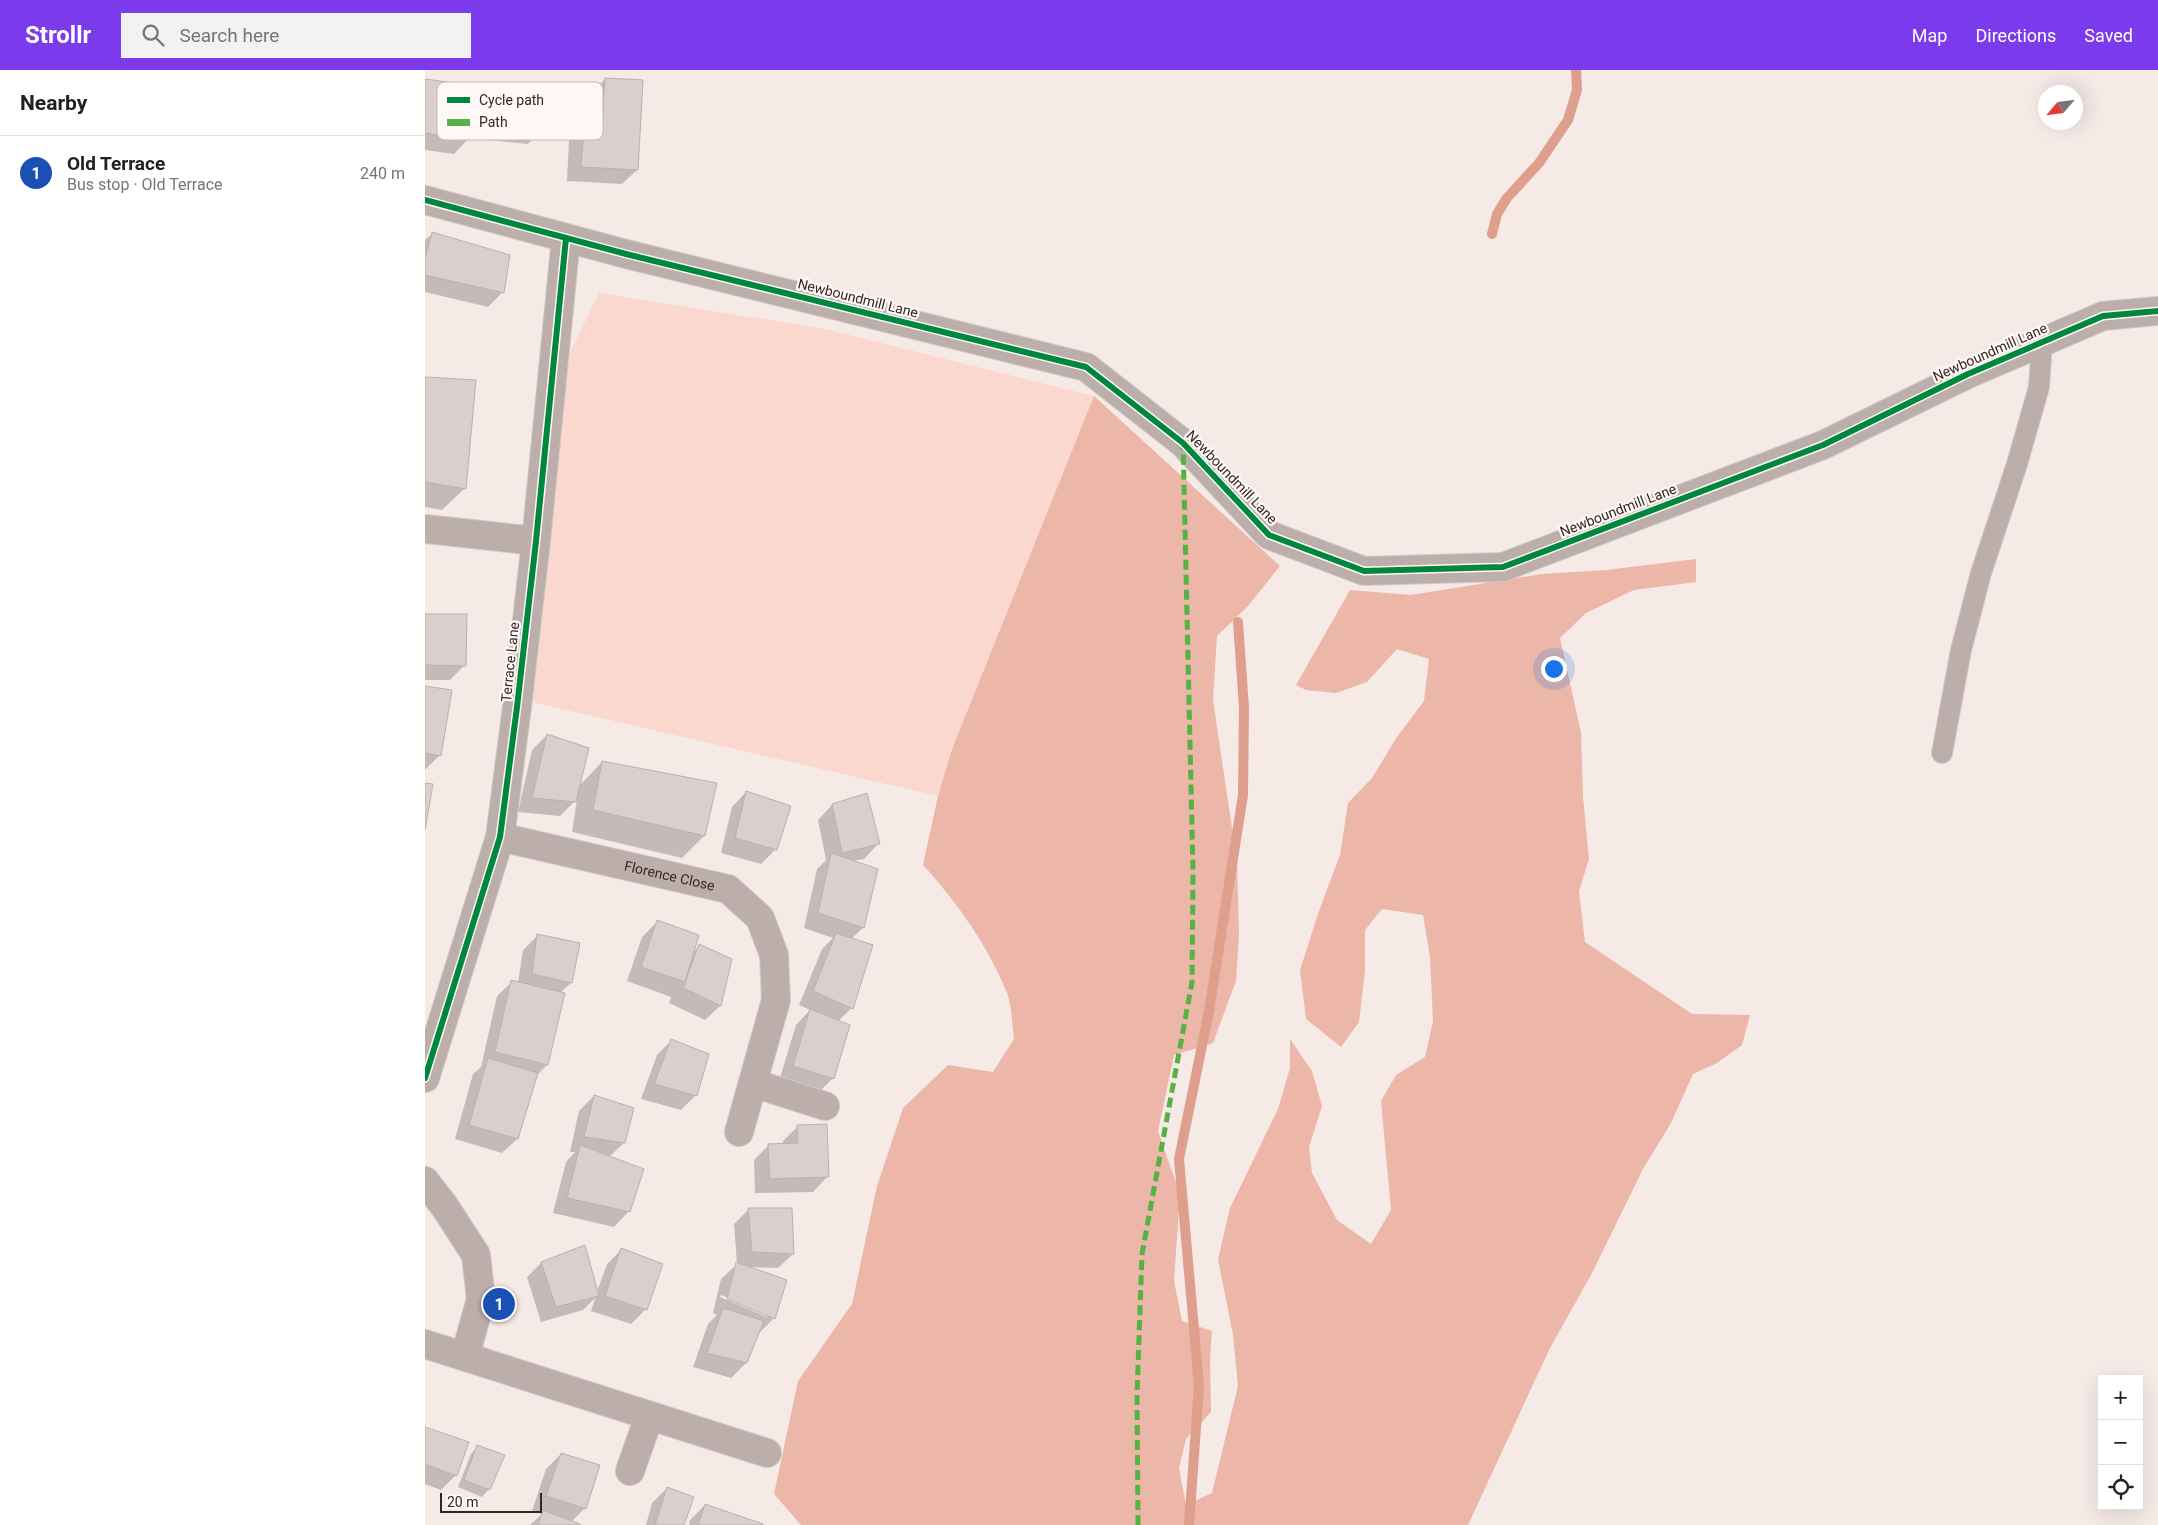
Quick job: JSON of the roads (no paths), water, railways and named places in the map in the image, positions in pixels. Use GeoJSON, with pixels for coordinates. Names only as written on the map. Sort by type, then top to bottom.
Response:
{"type":"FeatureCollection","features":[{"type":"Feature","properties":{"kind":"street","name":"Newboundmill Lane"},"geometry":{"type":"LineString","coordinates":[[425,200],[566,238],[1086,367],[1183,443],[1269,535],[1364,571],[1503,567],[1823,445],[1969,374],[2103,316],[2158,311]]}},
{"type":"Feature","properties":{"kind":"street","name":"Terrace Lane"},"geometry":{"type":"LineString","coordinates":[[425,1078],[499,837],[517,707],[536,541],[566,238]]}},
{"type":"Feature","properties":{"kind":"street"},"geometry":{"type":"LineString","coordinates":[[425,529],[536,541]]}},
{"type":"Feature","properties":{"kind":"street","name":"Florence Close"},"geometry":{"type":"LineString","coordinates":[[499,837],[728,889],[760,918],[774,955],[776,1000],[739,1132]]}},
{"type":"Feature","properties":{"kind":"street"},"geometry":{"type":"LineString","coordinates":[[753,1083],[825,1106]]}},
{"type":"Feature","properties":{"kind":"street"},"geometry":{"type":"LineString","coordinates":[[425,1181],[445,1207],[476,1255],[481,1298],[465,1356]]}},
{"type":"Feature","properties":{"kind":"street"},"geometry":{"type":"LineString","coordinates":[[425,1344],[649,1417],[767,1453]]}},
{"type":"Feature","properties":{"kind":"street"},"geometry":{"type":"LineString","coordinates":[[630,1471],[649,1417]]}},
{"type":"Feature","properties":{"kind":"lane"},"geometry":{"type":"LineString","coordinates":[[1942,753],[1961,650],[1981,573],[2017,464],[2039,387],[2042,342]]}},
{"type":"Feature","properties":{"kind":"waterway"},"geometry":{"type":"LineString","coordinates":[[1492,234],[1497,214],[1507,198],[1539,163],[1568,120],[1577,90],[1576,70]]}},
{"type":"Feature","properties":{"kind":"waterway"},"geometry":{"type":"LineString","coordinates":[[1189,1525],[1199,1386],[1179,1159],[1209,1011],[1243,795],[1244,708],[1238,622]]}},
{"type":"Feature","properties":{"kind":"place","name":"Old Terrace"},"geometry":{"type":"Point","coordinates":[499,1304]}}]}
